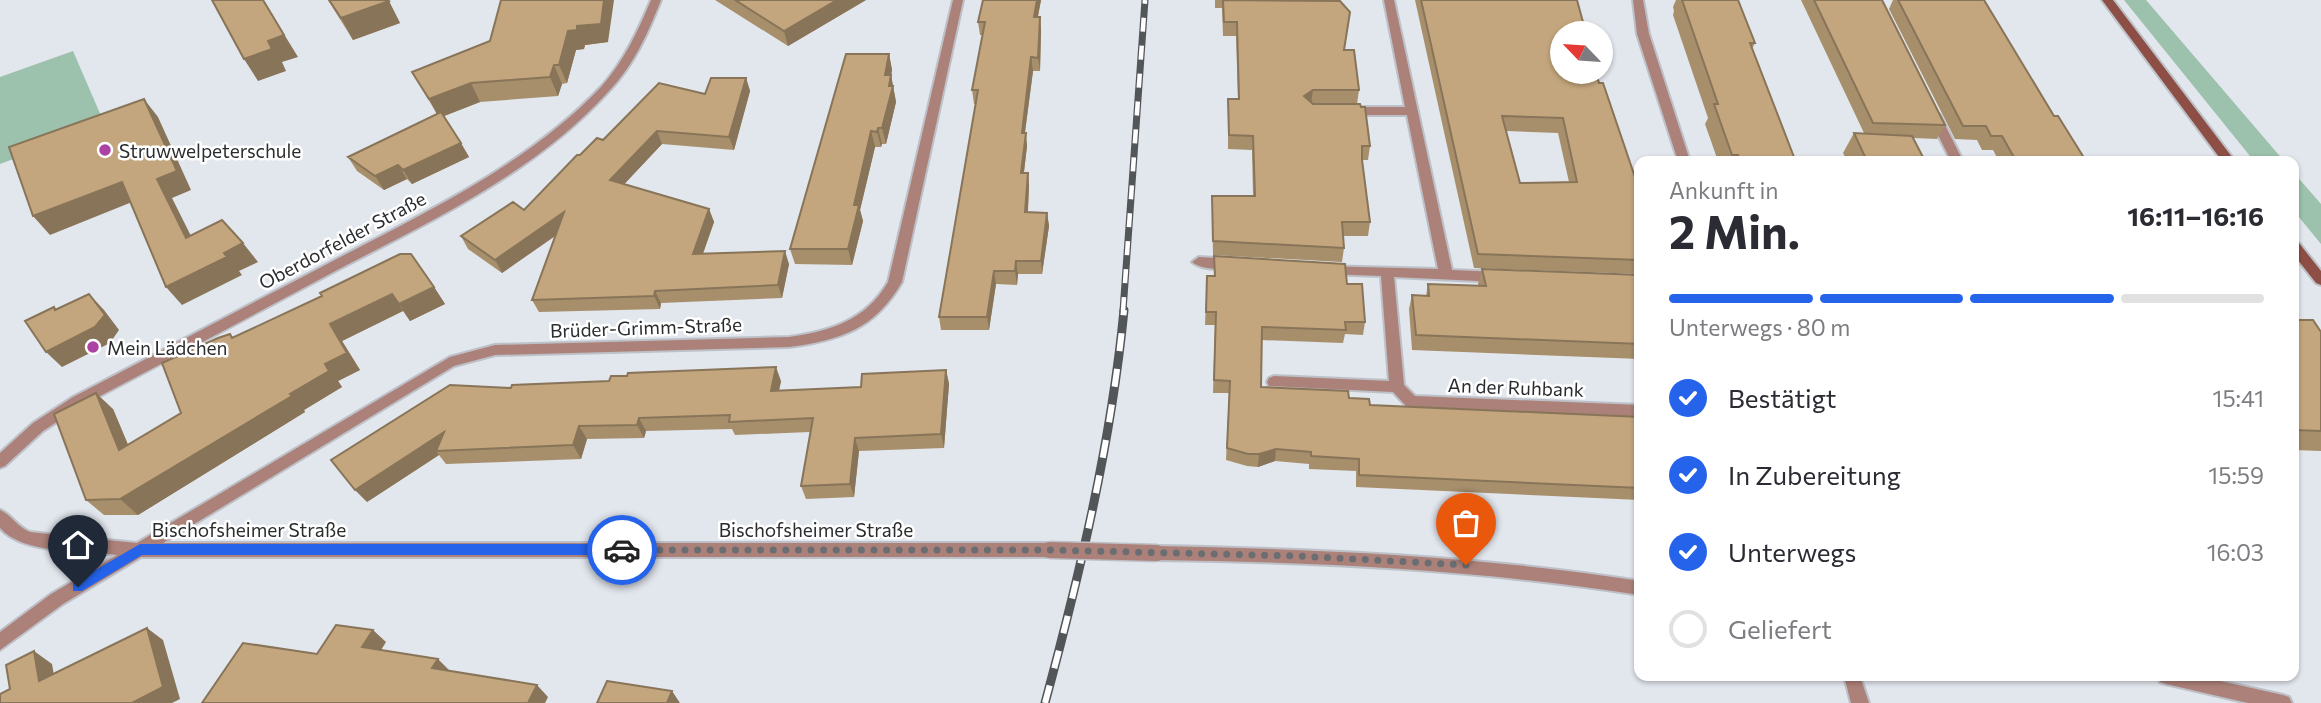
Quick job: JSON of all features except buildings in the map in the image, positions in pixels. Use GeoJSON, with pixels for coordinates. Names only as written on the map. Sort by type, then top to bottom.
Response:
{"type":"FeatureCollection","features":[{"type":"Feature","properties":{"kind":"main road"},"geometry":{"type":"LineString","coordinates":[[2107,0],[2225,156]]}},
{"type":"Feature","properties":{"kind":"main road"},"geometry":{"type":"LineString","coordinates":[[2299,252],[2321,279]]}},
{"type":"Feature","properties":{"kind":"street","name":"Oberdorfelder Straße"},"geometry":{"type":"LineString","coordinates":[[0,463],[45,422],[78,401],[449,205],[515,165],[565,126],[612,79],[646,31],[656,0]]}},
{"type":"Feature","properties":{"kind":"street","name":"Brüder-Grimm-Straße"},"geometry":{"type":"LineString","coordinates":[[0,642],[57,599],[428,373],[472,355],[495,350],[789,342],[834,335],[852,328],[870,316],[883,303],[895,282],[958,0]]}},
{"type":"Feature","properties":{"kind":"street"},"geometry":{"type":"LineString","coordinates":[[1389,0],[1446,275]]}},
{"type":"Feature","properties":{"kind":"street"},"geometry":{"type":"LineString","coordinates":[[1638,0],[1643,34],[1682,156]]}},
{"type":"Feature","properties":{"kind":"street"},"geometry":{"type":"LineString","coordinates":[[1926,99],[1954,156]]}},
{"type":"Feature","properties":{"kind":"street"},"geometry":{"type":"LineString","coordinates":[[1336,111],[1411,111]]}},
{"type":"Feature","properties":{"kind":"street"},"geometry":{"type":"LineString","coordinates":[[1199,262],[1253,265]]}},
{"type":"Feature","properties":{"kind":"street"},"geometry":{"type":"LineString","coordinates":[[1306,268],[1515,277]]}},
{"type":"Feature","properties":{"kind":"street"},"geometry":{"type":"LineString","coordinates":[[1387,273],[1397,387]]}},
{"type":"Feature","properties":{"kind":"street","name":"An der Ruhbank"},"geometry":{"type":"LineString","coordinates":[[1274,382],[1397,387],[1411,402],[1634,411]]}},
{"type":"Feature","properties":{"kind":"street","name":"Bischofsheimer Straße"},"geometry":{"type":"LineString","coordinates":[[0,517],[13,532],[30,540],[140,550],[1049,550],[1416,561],[1516,570],[1634,587]]}},
{"type":"Feature","properties":{"kind":"street"},"geometry":{"type":"LineString","coordinates":[[1853,681],[1860,703]]}},
{"type":"Feature","properties":{"kind":"street"},"geometry":{"type":"LineString","coordinates":[[2188,681],[2283,703]]}},
{"type":"Feature","properties":{"kind":"green space"},"geometry":{"type":"Polygon","coordinates":[[[2124,0],[2146,0],[2280,156],[2250,156],[2124,0]]]}},
{"type":"Feature","properties":{"kind":"green space"},"geometry":{"type":"Polygon","coordinates":[[[73,51],[105,125],[0,164],[0,77],[73,51]]]}},
{"type":"Feature","properties":{"kind":"green space"},"geometry":{"type":"Polygon","coordinates":[[[2299,179],[2321,204],[2321,244],[2299,217],[2299,179]]]}},
{"type":"Feature","properties":{"kind":"railway"},"geometry":{"type":"LineString","coordinates":[[1123,311],[1145,0]]}},
{"type":"Feature","properties":{"kind":"railway"},"geometry":{"type":"LineString","coordinates":[[1045,703],[1103,459],[1124,310]]}},
{"type":"Feature","properties":{"kind":"way so far"},"geometry":{"type":"LineString","coordinates":[[622,550],[1049,550],[1298,556],[1466,565]]}},
{"type":"Feature","properties":{"kind":"place","name":"Struwwelpeterschule"},"geometry":{"type":"Point","coordinates":[105,150]}},
{"type":"Feature","properties":{"kind":"place","name":"Mein Lädchen"},"geometry":{"type":"Point","coordinates":[93,347]}},
{"type":"Feature","properties":{"kind":"route"},"geometry":{"type":"LineString","coordinates":[[78,587],[140,550],[622,550]]}}]}
